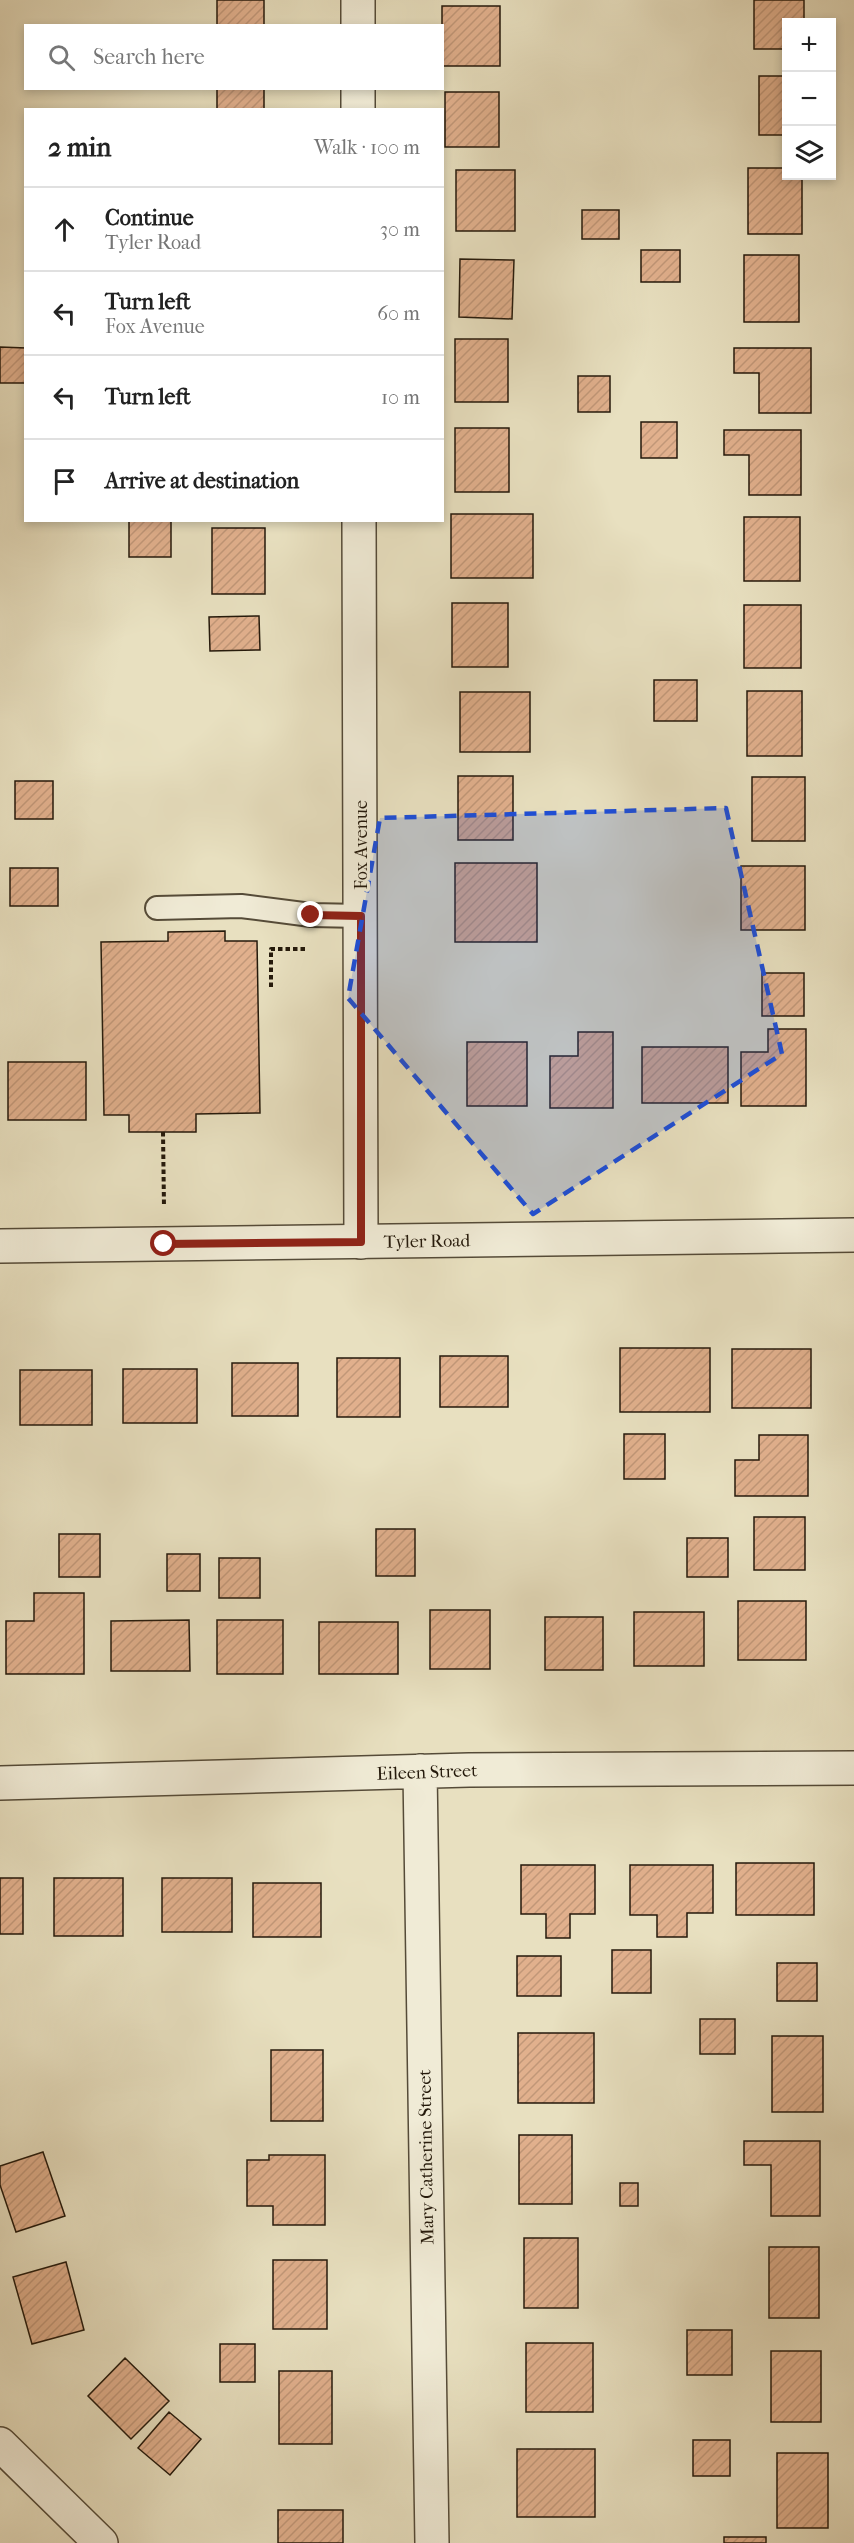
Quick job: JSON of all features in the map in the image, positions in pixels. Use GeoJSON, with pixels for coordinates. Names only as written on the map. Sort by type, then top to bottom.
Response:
{"type":"FeatureCollection","features":[{"type":"Feature","properties":{"kind":"street"},"geometry":{"type":"LineString","coordinates":[[358,0],[358,24]]}},
{"type":"Feature","properties":{"kind":"street"},"geometry":{"type":"LineString","coordinates":[[358,90],[358,108]]}},
{"type":"Feature","properties":{"kind":"street","name":"Fox Avenue"},"geometry":{"type":"LineString","coordinates":[[360,522],[361,1242]]}},
{"type":"Feature","properties":{"kind":"street","name":"Tyler Road"},"geometry":{"type":"LineString","coordinates":[[0,1246],[854,1235]]}},
{"type":"Feature","properties":{"kind":"street","name":"Eileen Street"},"geometry":{"type":"LineString","coordinates":[[0,1784],[420,1771],[854,1768]]}},
{"type":"Feature","properties":{"kind":"street","name":"Mary Catherine Street"},"geometry":{"type":"LineString","coordinates":[[420,1771],[432,2543]]}},
{"type":"Feature","properties":{"kind":"street"},"geometry":{"type":"LineString","coordinates":[[0,2444],[101,2543]]}},
{"type":"Feature","properties":{"kind":"lane"},"geometry":{"type":"LineString","coordinates":[[157,908],[241,906],[311,915],[361,916]]}},
{"type":"Feature","properties":{"kind":"path"},"geometry":{"type":"LineString","coordinates":[[271,987],[271,949],[311,949]]}},
{"type":"Feature","properties":{"kind":"path"},"geometry":{"type":"LineString","coordinates":[[163,1132],[164,1244]]}},
{"type":"Feature","properties":{"kind":"highlighted area"},"geometry":{"type":"Polygon","coordinates":[[[726,808],[782,1054],[533,1214],[348,998],[380,818],[726,808]]]}},
{"type":"Feature","properties":{"kind":"building"},"geometry":{"type":"Polygon","coordinates":[[[217,0],[264,0],[264,24],[217,24],[217,0]]]}},
{"type":"Feature","properties":{"kind":"building"},"geometry":{"type":"Polygon","coordinates":[[[754,0],[804,0],[804,18],[782,18],[782,49],[754,49],[754,0]]]}},
{"type":"Feature","properties":{"kind":"building"},"geometry":{"type":"Polygon","coordinates":[[[442,6],[500,6],[500,66],[444,66],[444,24],[442,24],[442,6]]]}},
{"type":"Feature","properties":{"kind":"building"},"geometry":{"type":"Polygon","coordinates":[[[759,76],[782,76],[782,135],[759,135],[759,76]]]}},
{"type":"Feature","properties":{"kind":"building"},"geometry":{"type":"Polygon","coordinates":[[[217,90],[264,90],[264,108],[217,108],[217,90]]]}},
{"type":"Feature","properties":{"kind":"building"},"geometry":{"type":"Polygon","coordinates":[[[445,92],[499,92],[499,147],[445,147],[445,92]]]}},
{"type":"Feature","properties":{"kind":"building"},"geometry":{"type":"Polygon","coordinates":[[[748,168],[782,168],[782,180],[802,180],[802,234],[748,234],[748,168]]]}},
{"type":"Feature","properties":{"kind":"building"},"geometry":{"type":"Polygon","coordinates":[[[456,170],[515,170],[515,231],[456,231],[456,170]]]}},
{"type":"Feature","properties":{"kind":"building"},"geometry":{"type":"Polygon","coordinates":[[[582,210],[619,210],[619,239],[582,239],[582,210]]]}},
{"type":"Feature","properties":{"kind":"building"},"geometry":{"type":"Polygon","coordinates":[[[641,250],[680,250],[680,282],[641,282],[641,250]]]}},
{"type":"Feature","properties":{"kind":"building"},"geometry":{"type":"Polygon","coordinates":[[[744,255],[799,255],[799,322],[744,322],[744,255]]]}},
{"type":"Feature","properties":{"kind":"building"},"geometry":{"type":"Polygon","coordinates":[[[460,259],[514,260],[512,319],[459,317],[460,259]]]}},
{"type":"Feature","properties":{"kind":"building"},"geometry":{"type":"Polygon","coordinates":[[[455,339],[508,339],[508,402],[455,402],[455,339]]]}},
{"type":"Feature","properties":{"kind":"building"},"geometry":{"type":"Polygon","coordinates":[[[0,347],[24,348],[24,383],[0,383],[0,347]]]}},
{"type":"Feature","properties":{"kind":"building"},"geometry":{"type":"Polygon","coordinates":[[[734,348],[811,348],[811,413],[759,413],[759,373],[734,373],[734,348]]]}},
{"type":"Feature","properties":{"kind":"building"},"geometry":{"type":"Polygon","coordinates":[[[578,376],[610,376],[610,412],[578,412],[578,376]]]}},
{"type":"Feature","properties":{"kind":"building"},"geometry":{"type":"Polygon","coordinates":[[[641,422],[677,422],[677,458],[641,458],[641,422]]]}},
{"type":"Feature","properties":{"kind":"building"},"geometry":{"type":"Polygon","coordinates":[[[455,428],[509,428],[509,492],[455,492],[455,428]]]}},
{"type":"Feature","properties":{"kind":"building"},"geometry":{"type":"Polygon","coordinates":[[[724,430],[801,430],[801,495],[749,495],[749,455],[724,455],[724,430]]]}},
{"type":"Feature","properties":{"kind":"building"},"geometry":{"type":"Polygon","coordinates":[[[451,514],[533,514],[533,578],[451,578],[451,514]]]}},
{"type":"Feature","properties":{"kind":"building"},"geometry":{"type":"Polygon","coordinates":[[[744,517],[800,517],[800,581],[744,581],[744,517]]]}},
{"type":"Feature","properties":{"kind":"building"},"geometry":{"type":"Polygon","coordinates":[[[129,522],[171,522],[171,557],[129,557],[129,522]]]}},
{"type":"Feature","properties":{"kind":"building"},"geometry":{"type":"Polygon","coordinates":[[[212,528],[265,528],[265,594],[212,594],[212,528]]]}},
{"type":"Feature","properties":{"kind":"building"},"geometry":{"type":"Polygon","coordinates":[[[452,603],[508,603],[508,667],[452,667],[452,603]]]}},
{"type":"Feature","properties":{"kind":"building"},"geometry":{"type":"Polygon","coordinates":[[[744,605],[801,605],[801,668],[744,668],[744,605]]]}},
{"type":"Feature","properties":{"kind":"building"},"geometry":{"type":"Polygon","coordinates":[[[259,616],[260,650],[210,651],[209,617],[259,616]]]}},
{"type":"Feature","properties":{"kind":"building"},"geometry":{"type":"Polygon","coordinates":[[[654,680],[697,680],[697,721],[654,721],[654,680]]]}},
{"type":"Feature","properties":{"kind":"building"},"geometry":{"type":"Polygon","coordinates":[[[747,691],[802,691],[802,756],[747,756],[747,691]]]}},
{"type":"Feature","properties":{"kind":"building"},"geometry":{"type":"Polygon","coordinates":[[[460,692],[530,692],[530,752],[460,752],[460,692]]]}},
{"type":"Feature","properties":{"kind":"building"},"geometry":{"type":"Polygon","coordinates":[[[458,776],[513,776],[513,840],[458,840],[458,776]]]}},
{"type":"Feature","properties":{"kind":"building"},"geometry":{"type":"Polygon","coordinates":[[[752,777],[805,777],[805,841],[752,841],[752,777]]]}},
{"type":"Feature","properties":{"kind":"building"},"geometry":{"type":"Polygon","coordinates":[[[15,781],[53,781],[53,819],[15,819],[15,781]]]}},
{"type":"Feature","properties":{"kind":"building"},"geometry":{"type":"Polygon","coordinates":[[[455,863],[537,863],[537,942],[455,942],[455,863]]]}},
{"type":"Feature","properties":{"kind":"building"},"geometry":{"type":"Polygon","coordinates":[[[741,866],[805,866],[805,930],[741,930],[741,866]]]}},
{"type":"Feature","properties":{"kind":"building"},"geometry":{"type":"Polygon","coordinates":[[[10,868],[58,868],[58,906],[10,906],[10,868]]]}},
{"type":"Feature","properties":{"kind":"building"},"geometry":{"type":"Polygon","coordinates":[[[225,931],[225,941],[257,941],[260,1113],[196,1114],[196,1132],[129,1132],[129,1115],[104,1115],[101,942],[168,941],[168,932],[225,931]]]}},
{"type":"Feature","properties":{"kind":"building"},"geometry":{"type":"Polygon","coordinates":[[[762,973],[804,973],[804,1016],[762,1016],[762,973]]]}},
{"type":"Feature","properties":{"kind":"building"},"geometry":{"type":"Polygon","coordinates":[[[768,1029],[806,1029],[806,1106],[741,1106],[741,1052],[768,1052],[768,1029]]]}},
{"type":"Feature","properties":{"kind":"building"},"geometry":{"type":"Polygon","coordinates":[[[578,1032],[613,1032],[613,1108],[550,1108],[550,1056],[578,1056],[578,1032]]]}},
{"type":"Feature","properties":{"kind":"building"},"geometry":{"type":"Polygon","coordinates":[[[467,1042],[527,1042],[527,1106],[467,1106],[467,1042]]]}},
{"type":"Feature","properties":{"kind":"building"},"geometry":{"type":"Polygon","coordinates":[[[642,1047],[728,1047],[728,1103],[642,1103],[642,1047]]]}},
{"type":"Feature","properties":{"kind":"building"},"geometry":{"type":"Polygon","coordinates":[[[8,1062],[86,1062],[86,1120],[8,1120],[8,1062]]]}},
{"type":"Feature","properties":{"kind":"building"},"geometry":{"type":"Polygon","coordinates":[[[620,1348],[710,1348],[710,1412],[620,1412],[620,1348]]]}},
{"type":"Feature","properties":{"kind":"building"},"geometry":{"type":"Polygon","coordinates":[[[732,1349],[811,1349],[811,1408],[732,1408],[732,1349]]]}},
{"type":"Feature","properties":{"kind":"building"},"geometry":{"type":"Polygon","coordinates":[[[440,1356],[508,1356],[508,1407],[440,1407],[440,1356]]]}},
{"type":"Feature","properties":{"kind":"building"},"geometry":{"type":"Polygon","coordinates":[[[337,1358],[400,1358],[400,1417],[337,1417],[337,1358]]]}},
{"type":"Feature","properties":{"kind":"building"},"geometry":{"type":"Polygon","coordinates":[[[232,1363],[298,1363],[298,1416],[232,1416],[232,1363]]]}},
{"type":"Feature","properties":{"kind":"building"},"geometry":{"type":"Polygon","coordinates":[[[123,1369],[197,1369],[197,1423],[123,1423],[123,1369]]]}},
{"type":"Feature","properties":{"kind":"building"},"geometry":{"type":"Polygon","coordinates":[[[20,1370],[92,1370],[92,1425],[20,1425],[20,1370]]]}},
{"type":"Feature","properties":{"kind":"building"},"geometry":{"type":"Polygon","coordinates":[[[624,1434],[665,1434],[665,1479],[624,1479],[624,1434]]]}},
{"type":"Feature","properties":{"kind":"building"},"geometry":{"type":"Polygon","coordinates":[[[759,1435],[808,1435],[808,1496],[735,1496],[735,1460],[759,1460],[759,1435]]]}},
{"type":"Feature","properties":{"kind":"building"},"geometry":{"type":"Polygon","coordinates":[[[754,1517],[805,1517],[805,1570],[754,1570],[754,1517]]]}},
{"type":"Feature","properties":{"kind":"building"},"geometry":{"type":"Polygon","coordinates":[[[376,1529],[415,1529],[415,1576],[376,1576],[376,1529]]]}},
{"type":"Feature","properties":{"kind":"building"},"geometry":{"type":"Polygon","coordinates":[[[59,1534],[100,1534],[100,1577],[59,1577],[59,1534]]]}},
{"type":"Feature","properties":{"kind":"building"},"geometry":{"type":"Polygon","coordinates":[[[687,1538],[728,1538],[728,1577],[687,1577],[687,1538]]]}},
{"type":"Feature","properties":{"kind":"building"},"geometry":{"type":"Polygon","coordinates":[[[167,1554],[200,1554],[200,1591],[167,1591],[167,1554]]]}},
{"type":"Feature","properties":{"kind":"building"},"geometry":{"type":"Polygon","coordinates":[[[219,1558],[260,1558],[260,1598],[219,1598],[219,1558]]]}},
{"type":"Feature","properties":{"kind":"building"},"geometry":{"type":"Polygon","coordinates":[[[34,1593],[84,1593],[84,1674],[6,1674],[6,1621],[34,1621],[34,1593]]]}},
{"type":"Feature","properties":{"kind":"building"},"geometry":{"type":"Polygon","coordinates":[[[738,1601],[806,1601],[806,1660],[738,1660],[738,1601]]]}},
{"type":"Feature","properties":{"kind":"building"},"geometry":{"type":"Polygon","coordinates":[[[430,1610],[490,1610],[490,1669],[430,1669],[430,1610]]]}},
{"type":"Feature","properties":{"kind":"building"},"geometry":{"type":"Polygon","coordinates":[[[634,1612],[704,1612],[704,1666],[634,1666],[634,1612]]]}},
{"type":"Feature","properties":{"kind":"building"},"geometry":{"type":"Polygon","coordinates":[[[545,1617],[603,1617],[603,1670],[545,1670],[545,1617]]]}},
{"type":"Feature","properties":{"kind":"building"},"geometry":{"type":"Polygon","coordinates":[[[189,1620],[190,1671],[111,1671],[111,1621],[189,1620]]]}},
{"type":"Feature","properties":{"kind":"building"},"geometry":{"type":"Polygon","coordinates":[[[217,1620],[283,1620],[283,1674],[217,1674],[217,1620]]]}},
{"type":"Feature","properties":{"kind":"building"},"geometry":{"type":"Polygon","coordinates":[[[319,1622],[398,1622],[398,1674],[319,1674],[319,1622]]]}},
{"type":"Feature","properties":{"kind":"building"},"geometry":{"type":"Polygon","coordinates":[[[736,1863],[814,1863],[814,1915],[736,1915],[736,1863]]]}},
{"type":"Feature","properties":{"kind":"building"},"geometry":{"type":"Polygon","coordinates":[[[521,1865],[595,1865],[595,1914],[570,1914],[570,1938],[546,1938],[546,1914],[521,1914],[521,1865]]]}},
{"type":"Feature","properties":{"kind":"building"},"geometry":{"type":"Polygon","coordinates":[[[630,1865],[713,1865],[713,1913],[687,1913],[687,1937],[657,1937],[657,1915],[630,1915],[630,1865]]]}},
{"type":"Feature","properties":{"kind":"building"},"geometry":{"type":"Polygon","coordinates":[[[0,1878],[23,1878],[23,1934],[0,1934],[0,1878]]]}},
{"type":"Feature","properties":{"kind":"building"},"geometry":{"type":"Polygon","coordinates":[[[54,1878],[123,1878],[123,1936],[54,1936],[54,1878]]]}},
{"type":"Feature","properties":{"kind":"building"},"geometry":{"type":"Polygon","coordinates":[[[162,1878],[232,1878],[232,1932],[162,1932],[162,1878]]]}},
{"type":"Feature","properties":{"kind":"building"},"geometry":{"type":"Polygon","coordinates":[[[253,1883],[321,1883],[321,1937],[253,1937],[253,1883]]]}},
{"type":"Feature","properties":{"kind":"building"},"geometry":{"type":"Polygon","coordinates":[[[612,1950],[651,1950],[651,1993],[612,1993],[612,1950]]]}},
{"type":"Feature","properties":{"kind":"building"},"geometry":{"type":"Polygon","coordinates":[[[517,1956],[561,1956],[561,1996],[517,1996],[517,1956]]]}},
{"type":"Feature","properties":{"kind":"building"},"geometry":{"type":"Polygon","coordinates":[[[777,1963],[817,1963],[817,2001],[777,2001],[777,1963]]]}},
{"type":"Feature","properties":{"kind":"building"},"geometry":{"type":"Polygon","coordinates":[[[700,2019],[735,2019],[735,2054],[700,2054],[700,2019]]]}},
{"type":"Feature","properties":{"kind":"building"},"geometry":{"type":"Polygon","coordinates":[[[518,2033],[594,2033],[594,2103],[518,2103],[518,2033]]]}},
{"type":"Feature","properties":{"kind":"building"},"geometry":{"type":"Polygon","coordinates":[[[772,2036],[823,2036],[823,2112],[772,2112],[772,2036]]]}},
{"type":"Feature","properties":{"kind":"building"},"geometry":{"type":"Polygon","coordinates":[[[271,2050],[323,2050],[323,2121],[271,2121],[271,2050]]]}},
{"type":"Feature","properties":{"kind":"building"},"geometry":{"type":"Polygon","coordinates":[[[519,2135],[572,2135],[572,2204],[519,2204],[519,2135]]]}},
{"type":"Feature","properties":{"kind":"building"},"geometry":{"type":"Polygon","coordinates":[[[744,2141],[820,2141],[820,2216],[771,2216],[771,2165],[744,2165],[744,2141]]]}},
{"type":"Feature","properties":{"kind":"building"},"geometry":{"type":"Polygon","coordinates":[[[43,2152],[65,2216],[16,2232],[0,2185],[0,2166],[43,2152]]]}},
{"type":"Feature","properties":{"kind":"building"},"geometry":{"type":"Polygon","coordinates":[[[269,2155],[325,2155],[325,2225],[273,2225],[273,2206],[247,2206],[247,2160],[269,2160],[269,2155]]]}},
{"type":"Feature","properties":{"kind":"building"},"geometry":{"type":"Polygon","coordinates":[[[620,2183],[638,2183],[638,2206],[620,2206],[620,2183]]]}},
{"type":"Feature","properties":{"kind":"building"},"geometry":{"type":"Polygon","coordinates":[[[524,2238],[578,2238],[578,2308],[524,2308],[524,2238]]]}},
{"type":"Feature","properties":{"kind":"building"},"geometry":{"type":"Polygon","coordinates":[[[769,2247],[819,2247],[819,2318],[769,2318],[769,2247]]]}},
{"type":"Feature","properties":{"kind":"building"},"geometry":{"type":"Polygon","coordinates":[[[273,2260],[327,2260],[327,2329],[273,2329],[273,2260]]]}},
{"type":"Feature","properties":{"kind":"building"},"geometry":{"type":"Polygon","coordinates":[[[66,2262],[84,2330],[32,2344],[13,2277],[66,2262]]]}},
{"type":"Feature","properties":{"kind":"building"},"geometry":{"type":"Polygon","coordinates":[[[687,2330],[732,2330],[732,2375],[687,2375],[687,2330]]]}},
{"type":"Feature","properties":{"kind":"building"},"geometry":{"type":"Polygon","coordinates":[[[526,2343],[593,2343],[593,2412],[526,2412],[526,2343]]]}},
{"type":"Feature","properties":{"kind":"building"},"geometry":{"type":"Polygon","coordinates":[[[220,2344],[255,2344],[255,2382],[220,2382],[220,2344]]]}},
{"type":"Feature","properties":{"kind":"building"},"geometry":{"type":"Polygon","coordinates":[[[771,2351],[821,2351],[821,2422],[771,2422],[771,2351]]]}},
{"type":"Feature","properties":{"kind":"building"},"geometry":{"type":"Polygon","coordinates":[[[125,2358],[169,2401],[131,2439],[88,2396],[125,2358]]]}},
{"type":"Feature","properties":{"kind":"building"},"geometry":{"type":"Polygon","coordinates":[[[279,2371],[332,2371],[332,2444],[279,2444],[279,2371]]]}},
{"type":"Feature","properties":{"kind":"building"},"geometry":{"type":"Polygon","coordinates":[[[169,2412],[201,2439],[170,2475],[138,2448],[169,2412]]]}},
{"type":"Feature","properties":{"kind":"building"},"geometry":{"type":"Polygon","coordinates":[[[693,2440],[730,2440],[730,2476],[693,2476],[693,2440]]]}},
{"type":"Feature","properties":{"kind":"building"},"geometry":{"type":"Polygon","coordinates":[[[517,2449],[595,2449],[595,2517],[517,2517],[517,2449]]]}},
{"type":"Feature","properties":{"kind":"building"},"geometry":{"type":"Polygon","coordinates":[[[777,2453],[828,2453],[828,2528],[777,2528],[777,2453]]]}},
{"type":"Feature","properties":{"kind":"building"},"geometry":{"type":"Polygon","coordinates":[[[278,2510],[343,2510],[343,2543],[278,2543],[278,2510]]]}},
{"type":"Feature","properties":{"kind":"building"},"geometry":{"type":"Polygon","coordinates":[[[724,2537],[766,2537],[766,2543],[724,2543],[724,2537]]]}},
{"type":"Feature","properties":{"kind":"route"},"geometry":{"type":"LineString","coordinates":[[164,1244],[361,1242],[361,916],[311,915]]}}]}
